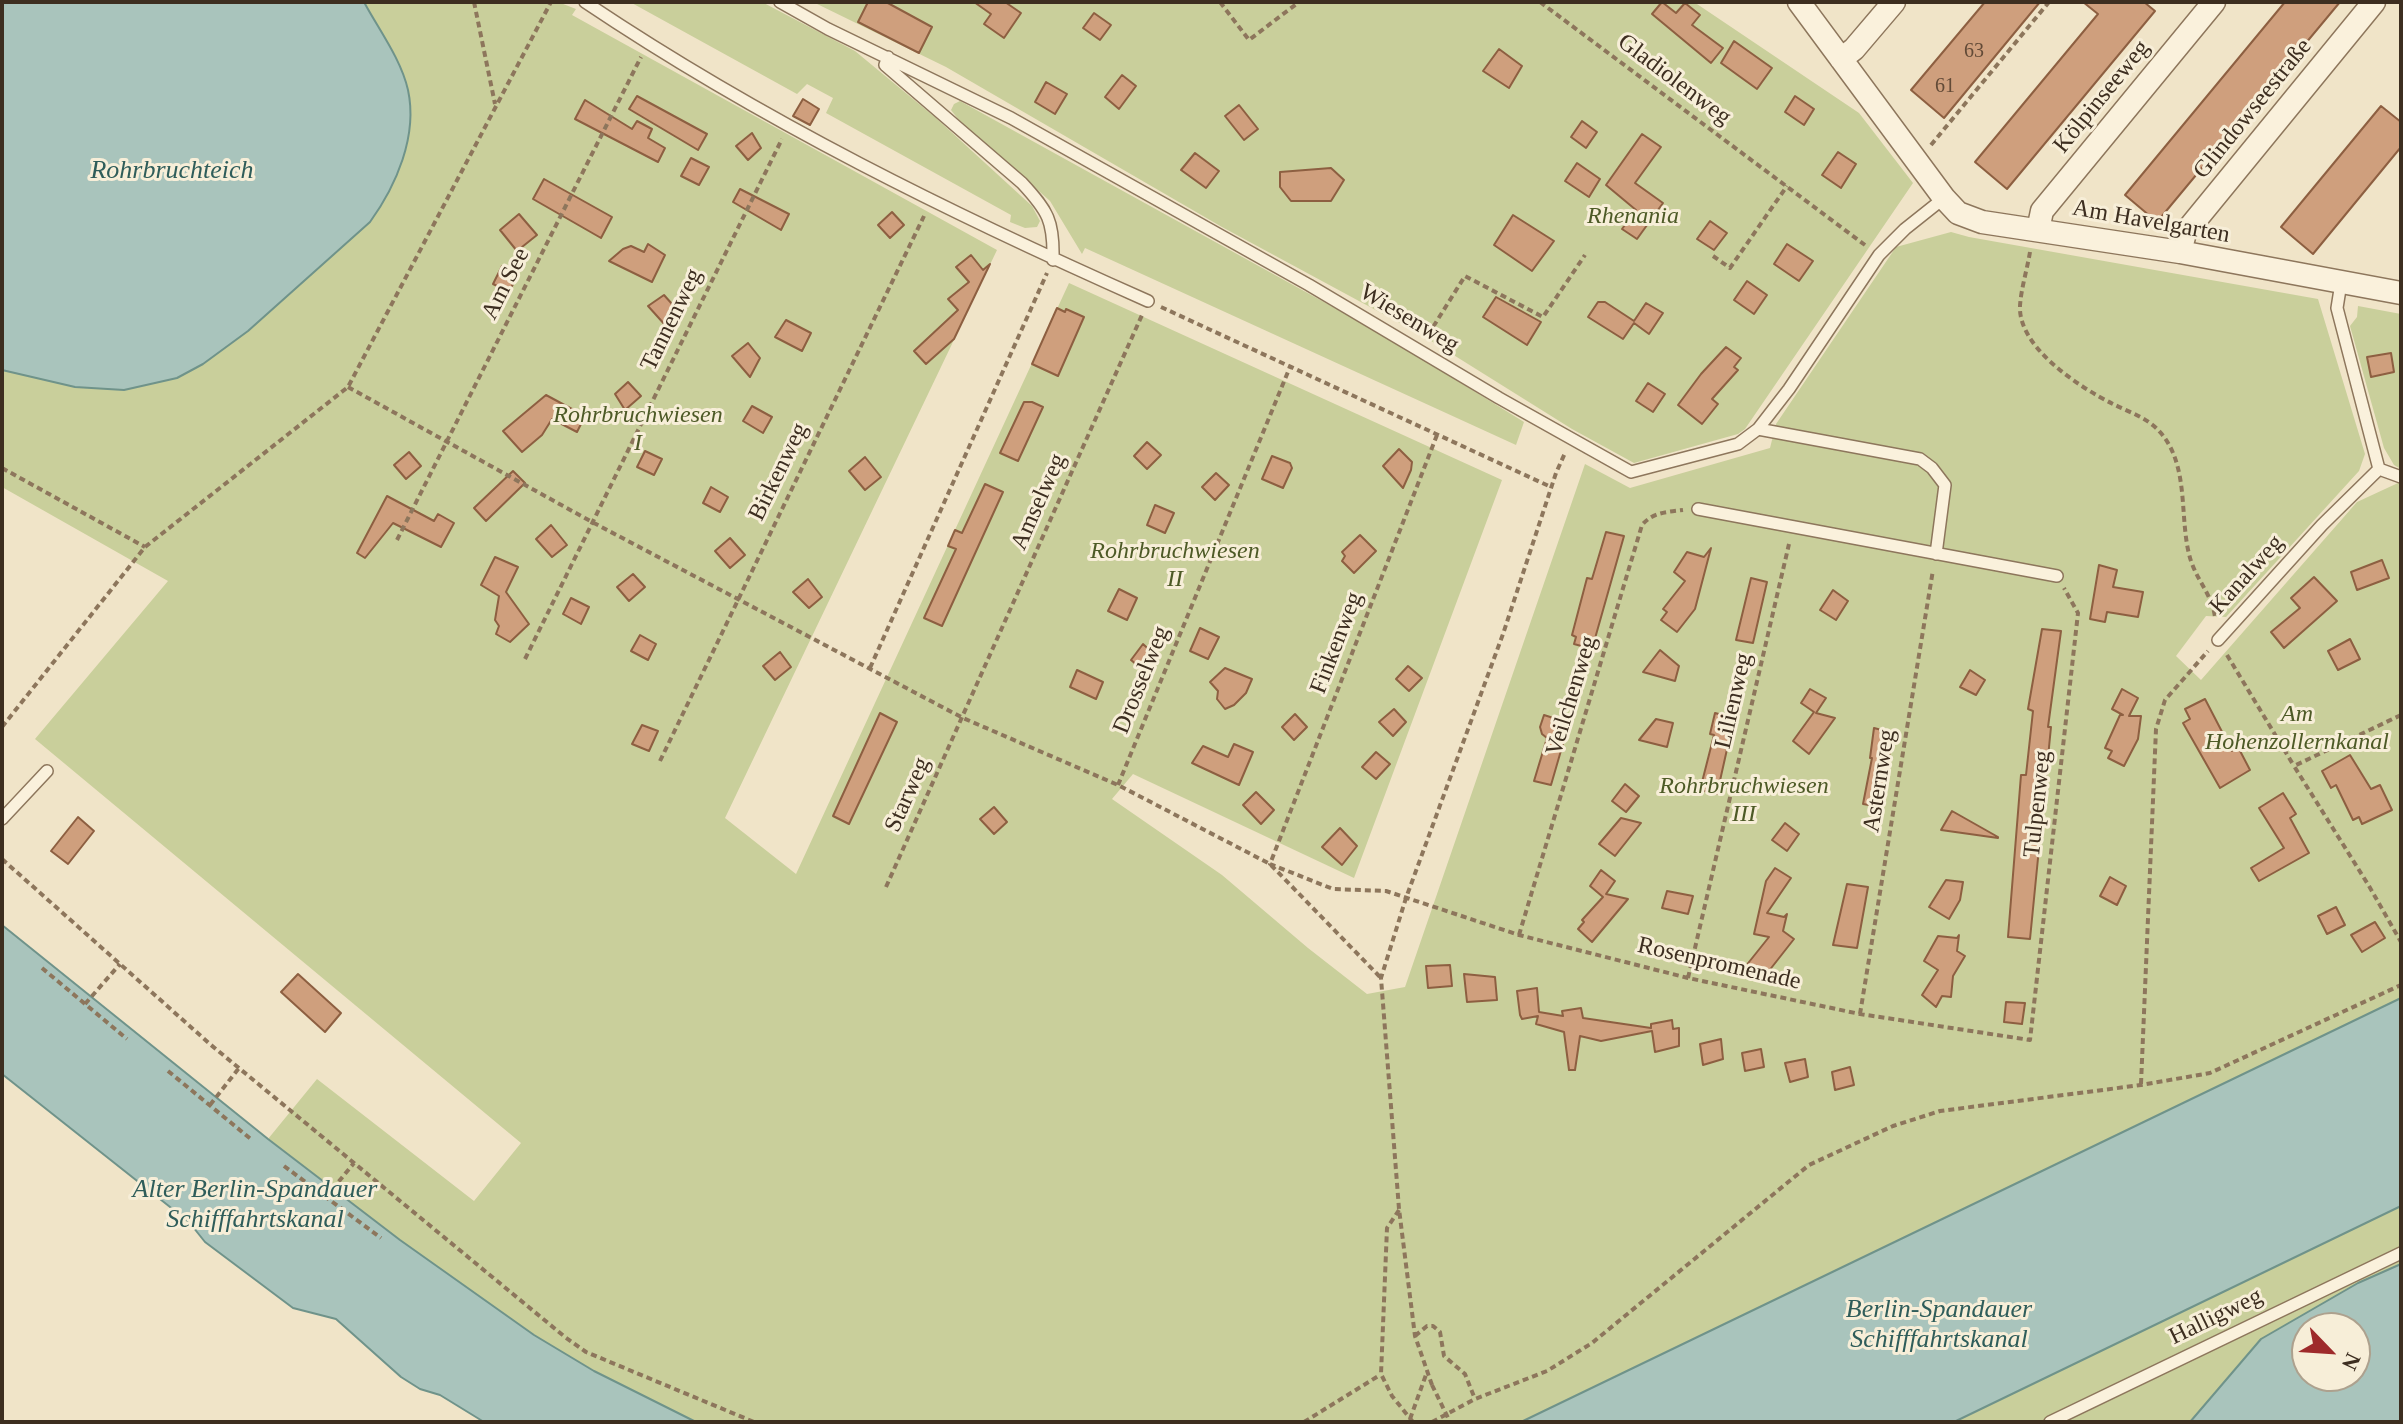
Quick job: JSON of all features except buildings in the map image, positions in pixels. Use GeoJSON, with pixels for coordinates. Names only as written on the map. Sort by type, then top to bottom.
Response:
{"type":"FeatureCollection","features":[{"type":"Feature","properties":{"kind":"street","name":"Am Havelgarten"},"geometry":{"type":"LineString","coordinates":[[1799,2],[1958,213],[1982,222],[2180,252],[2401,293]]}},
{"type":"Feature","properties":{"kind":"street"},"geometry":{"type":"LineString","coordinates":[[1841,59],[1854,49],[1894,2]]}},
{"type":"Feature","properties":{"kind":"street","name":"Kölpinseeweg"},"geometry":{"type":"LineString","coordinates":[[2038,230],[2042,211],[2214,2]]}},
{"type":"Feature","properties":{"kind":"street","name":"Glindowseestraße"},"geometry":{"type":"LineString","coordinates":[[2180,252],[2185,233],[2374,2]]}},
{"type":"Feature","properties":{"kind":"lane"},"geometry":{"type":"LineString","coordinates":[[585,2],[647,44],[788,126],[1053,260],[1148,301]]}},
{"type":"Feature","properties":{"kind":"lane","name":"Wiesenweg"},"geometry":{"type":"LineString","coordinates":[[780,2],[828,29],[1011,118],[1309,285],[1571,440],[1631,472],[1738,444],[1758,429],[1789,389],[1879,255],[1944,198]]}},
{"type":"Feature","properties":{"kind":"lane"},"geometry":{"type":"LineString","coordinates":[[888,57],[885,65],[1022,183],[1041,204],[1054,231],[1053,260]]}},
{"type":"Feature","properties":{"kind":"lane"},"geometry":{"type":"LineString","coordinates":[[2341,283],[2337,308],[2379,469],[2401,477]]}},
{"type":"Feature","properties":{"kind":"lane"},"geometry":{"type":"LineString","coordinates":[[1758,429],[1920,459],[1932,468],[1945,485],[1936,554]]}},
{"type":"Feature","properties":{"kind":"lane","name":"Kanalweg"},"geometry":{"type":"LineString","coordinates":[[2218,640],[2322,525],[2379,469]]}},
{"type":"Feature","properties":{"kind":"lane"},"geometry":{"type":"LineString","coordinates":[[1698,509],[2057,576]]}},
{"type":"Feature","properties":{"kind":"lane"},"geometry":{"type":"LineString","coordinates":[[2,819],[47,771]]}},
{"type":"Feature","properties":{"kind":"lane","name":"Halligweg"},"geometry":{"type":"LineString","coordinates":[[2050,1422],[2401,1253]]}},
{"type":"Feature","properties":{"kind":"path"},"geometry":{"type":"LineString","coordinates":[[474,2],[496,106]]}},
{"type":"Feature","properties":{"kind":"path"},"geometry":{"type":"LineString","coordinates":[[2,727],[145,547],[348,387],[551,2]]}},
{"type":"Feature","properties":{"kind":"path"},"geometry":{"type":"LineString","coordinates":[[1220,2],[1249,40],[1299,2]]}},
{"type":"Feature","properties":{"kind":"path","name":"Gladiolenweg"},"geometry":{"type":"LineString","coordinates":[[1540,2],[1879,255]]}},
{"type":"Feature","properties":{"kind":"path"},"geometry":{"type":"LineString","coordinates":[[1917,162],[2049,2]]}},
{"type":"Feature","properties":{"kind":"path","name":"Am See"},"geometry":{"type":"LineString","coordinates":[[397,540],[647,44]]}},
{"type":"Feature","properties":{"kind":"path","name":"Tannenweg"},"geometry":{"type":"LineString","coordinates":[[525,659],[788,126]]}},
{"type":"Feature","properties":{"kind":"path"},"geometry":{"type":"LineString","coordinates":[[1713,256],[1730,268],[1787,186]]}},
{"type":"Feature","properties":{"kind":"path","name":"Birkenweg"},"geometry":{"type":"LineString","coordinates":[[660,761],[932,199]]}},
{"type":"Feature","properties":{"kind":"path"},"geometry":{"type":"LineString","coordinates":[[2038,230],[2030,251],[2020,308],[2023,323],[2031,341],[2053,364],[2081,385],[2144,419],[2161,432],[2171,451],[2182,487],[2190,558],[2198,580],[2213,600],[2218,640],[2165,700],[2156,729],[2141,1085]]}},
{"type":"Feature","properties":{"kind":"path"},"geometry":{"type":"LineString","coordinates":[[1419,350],[1465,276],[1543,317],[1585,255]]}},
{"type":"Feature","properties":{"kind":"path"},"geometry":{"type":"LineString","coordinates":[[870,668],[1053,260]]}},
{"type":"Feature","properties":{"kind":"path"},"geometry":{"type":"LineString","coordinates":[[1148,301],[1551,487]]}},
{"type":"Feature","properties":{"kind":"path","name":"Amselweg"},"geometry":{"type":"LineString","coordinates":[[963,718],[1148,301]]}},
{"type":"Feature","properties":{"kind":"path","name":"Drosselweg"},"geometry":{"type":"LineString","coordinates":[[1118,785],[1290,367]]}},
{"type":"Feature","properties":{"kind":"path"},"geometry":{"type":"LineString","coordinates":[[348,387],[592,522],[963,718],[1118,785],[1270,864],[1381,978]]}},
{"type":"Feature","properties":{"kind":"path","name":"Finkenweg"},"geometry":{"type":"LineString","coordinates":[[1270,864],[1437,435]]}},
{"type":"Feature","properties":{"kind":"path"},"geometry":{"type":"LineString","coordinates":[[1450,1422],[1432,1385],[1415,1336],[1399,1209],[1381,978],[1406,898],[1503,634],[1551,487],[1571,440]]}},
{"type":"Feature","properties":{"kind":"path"},"geometry":{"type":"LineString","coordinates":[[2,468],[145,547]]}},
{"type":"Feature","properties":{"kind":"path","name":"Veilchenweg"},"geometry":{"type":"LineString","coordinates":[[1519,935],[1642,525],[1659,513],[1698,509]]}},
{"type":"Feature","properties":{"kind":"path","name":"Lilienweg"},"geometry":{"type":"LineString","coordinates":[[1688,978],[1794,525]]}},
{"type":"Feature","properties":{"kind":"path","name":"Asternweg"},"geometry":{"type":"LineString","coordinates":[[1860,1014],[1936,554]]}},
{"type":"Feature","properties":{"kind":"path","name":"Tulpenweg"},"geometry":{"type":"LineString","coordinates":[[2030,1040],[2078,613],[2057,576]]}},
{"type":"Feature","properties":{"kind":"path","name":"Kanalweg"},"geometry":{"type":"LineString","coordinates":[[2218,640],[2401,942]]}},
{"type":"Feature","properties":{"kind":"path"},"geometry":{"type":"LineString","coordinates":[[2294,766],[2401,715]]}},
{"type":"Feature","properties":{"kind":"path","name":"Starweg"},"geometry":{"type":"LineString","coordinates":[[886,887],[963,718]]}},
{"type":"Feature","properties":{"kind":"path"},"geometry":{"type":"LineString","coordinates":[[2,859],[239,1068],[586,1352],[754,1422]]}},
{"type":"Feature","properties":{"kind":"path","name":"Rosenpromenade"},"geometry":{"type":"LineString","coordinates":[[1270,864],[1333,889],[1386,891],[1519,935],[1688,978],[1860,1014],[2030,1040]]}},
{"type":"Feature","properties":{"kind":"path"},"geometry":{"type":"LineString","coordinates":[[85,1004],[120,964]]}},
{"type":"Feature","properties":{"kind":"path"},"geometry":{"type":"LineString","coordinates":[[42,968],[127,1039]]}},
{"type":"Feature","properties":{"kind":"path"},"geometry":{"type":"LineString","coordinates":[[1432,1422],[1475,1399],[1547,1371],[1592,1343],[1809,1165],[1893,1126],[1940,1111],[2210,1073],[2401,985]]}},
{"type":"Feature","properties":{"kind":"path"},"geometry":{"type":"LineString","coordinates":[[210,1105],[239,1068]]}},
{"type":"Feature","properties":{"kind":"path"},"geometry":{"type":"LineString","coordinates":[[168,1071],[252,1140]]}},
{"type":"Feature","properties":{"kind":"path"},"geometry":{"type":"LineString","coordinates":[[326,1197],[354,1163]]}},
{"type":"Feature","properties":{"kind":"path"},"geometry":{"type":"LineString","coordinates":[[284,1166],[381,1238]]}},
{"type":"Feature","properties":{"kind":"path"},"geometry":{"type":"LineString","coordinates":[[1399,1209],[1387,1228],[1381,1374],[1392,1396],[1412,1420]]}},
{"type":"Feature","properties":{"kind":"path"},"geometry":{"type":"LineString","coordinates":[[1415,1336],[1427,1326],[1433,1326],[1440,1332],[1444,1356],[1465,1374],[1475,1399]]}},
{"type":"Feature","properties":{"kind":"path"},"geometry":{"type":"LineString","coordinates":[[1412,1420],[1427,1371]]}},
{"type":"Feature","properties":{"kind":"path"},"geometry":{"type":"LineString","coordinates":[[1304,1422],[1381,1374]]}},
{"type":"Feature","properties":{"kind":"green space"},"geometry":{"type":"Polygon","coordinates":[[[2,2],[558,2],[576,9],[572,15],[997,250],[725,818],[796,874],[1069,283],[1502,480],[1354,878],[1133,774],[1112,799],[1222,875],[1367,994],[1405,987],[1585,464],[1630,488],[1770,448],[1776,424],[1896,247],[1951,232],[2318,299],[2365,454],[2359,471],[2226,617],[2206,616],[2176,656],[2201,680],[2357,502],[2398,483],[2401,473],[2401,998],[1521,1422],[696,1422],[593,1370],[534,1335],[432,1264],[268,1139],[317,1079],[474,1201],[521,1143],[35,739],[168,581],[2,487],[2,2]]]}},
{"type":"Feature","properties":{"kind":"green space"},"geometry":{"type":"Polygon","coordinates":[[[630,2],[762,2],[855,51],[936,118],[1032,206],[1040,221],[1037,227],[1025,228],[1010,222],[1011,215],[826,113],[833,98],[807,84],[797,94],[630,2]]]}},
{"type":"Feature","properties":{"kind":"green space","name":"Rhenania"},"geometry":{"type":"Polygon","coordinates":[[[813,2],[1694,2],[1859,113],[1913,183],[1745,429],[1738,434],[1634,463],[1572,429],[1420,334],[1222,227],[946,67],[813,2]]]}},
{"type":"Feature","properties":{"kind":"green space"},"geometry":{"type":"Polygon","coordinates":[[[960,101],[1380,333],[1524,422],[1516,445],[1085,248],[1082,254],[1050,201],[958,119],[951,110],[960,101]]]}},
{"type":"Feature","properties":{"kind":"green space"},"geometry":{"type":"Polygon","coordinates":[[[2358,306],[2401,314],[2401,469],[2394,465],[2384,448],[2350,326],[2357,317],[2358,306]]]}},
{"type":"Feature","properties":{"kind":"green space"},"geometry":{"type":"Polygon","coordinates":[[[2401,1206],[2401,1264],[2358,1283],[2308,1312],[2291,1312],[2291,1322],[2261,1339],[2190,1422],[1954,1422],[2401,1206]]]}},
{"type":"Feature","properties":{"kind":"water","name":"Rohrbruchteich"},"geometry":{"type":"Polygon","coordinates":[[[2,2],[364,2],[395,56],[408,90],[410,125],[396,177],[370,222],[248,331],[203,364],[177,378],[124,390],[75,387],[2,370],[2,2]]]}},
{"type":"Feature","properties":{"kind":"water","name":"Alter Berlin-Spandauer Schifffahrtskanal"},"geometry":{"type":"Polygon","coordinates":[[[2,925],[268,1139],[400,1240],[534,1335],[594,1371],[696,1422],[484,1422],[440,1395],[420,1389],[401,1377],[336,1319],[293,1308],[205,1242],[189,1222],[2,1074],[2,925]]]}},
{"type":"Feature","properties":{"kind":"water","name":"Berlin-Spandauer Schifffahrtskanal"},"geometry":{"type":"Polygon","coordinates":[[[2401,998],[2401,1206],[1954,1422],[1521,1422],[2401,998]]]}},
{"type":"Feature","properties":{"kind":"water"},"geometry":{"type":"Polygon","coordinates":[[[2401,1264],[2401,1422],[2190,1422],[2261,1339],[2291,1322],[2291,1392],[2371,1392],[2371,1312],[2308,1312],[2358,1283],[2401,1264]]]}},
{"type":"Feature","properties":{"kind":"park label","name":"Rohrbruchwiesen I"},"geometry":{"type":"Point","coordinates":[638,430]}},
{"type":"Feature","properties":{"kind":"park label","name":"Rohrbruchwiesen II"},"geometry":{"type":"Point","coordinates":[1175,566]}},
{"type":"Feature","properties":{"kind":"park label","name":"Am Hohenzollernkanal"},"geometry":{"type":"Point","coordinates":[2297,729]}},
{"type":"Feature","properties":{"kind":"park label","name":"Rohrbruchwiesen III"},"geometry":{"type":"Point","coordinates":[1744,801]}}]}
